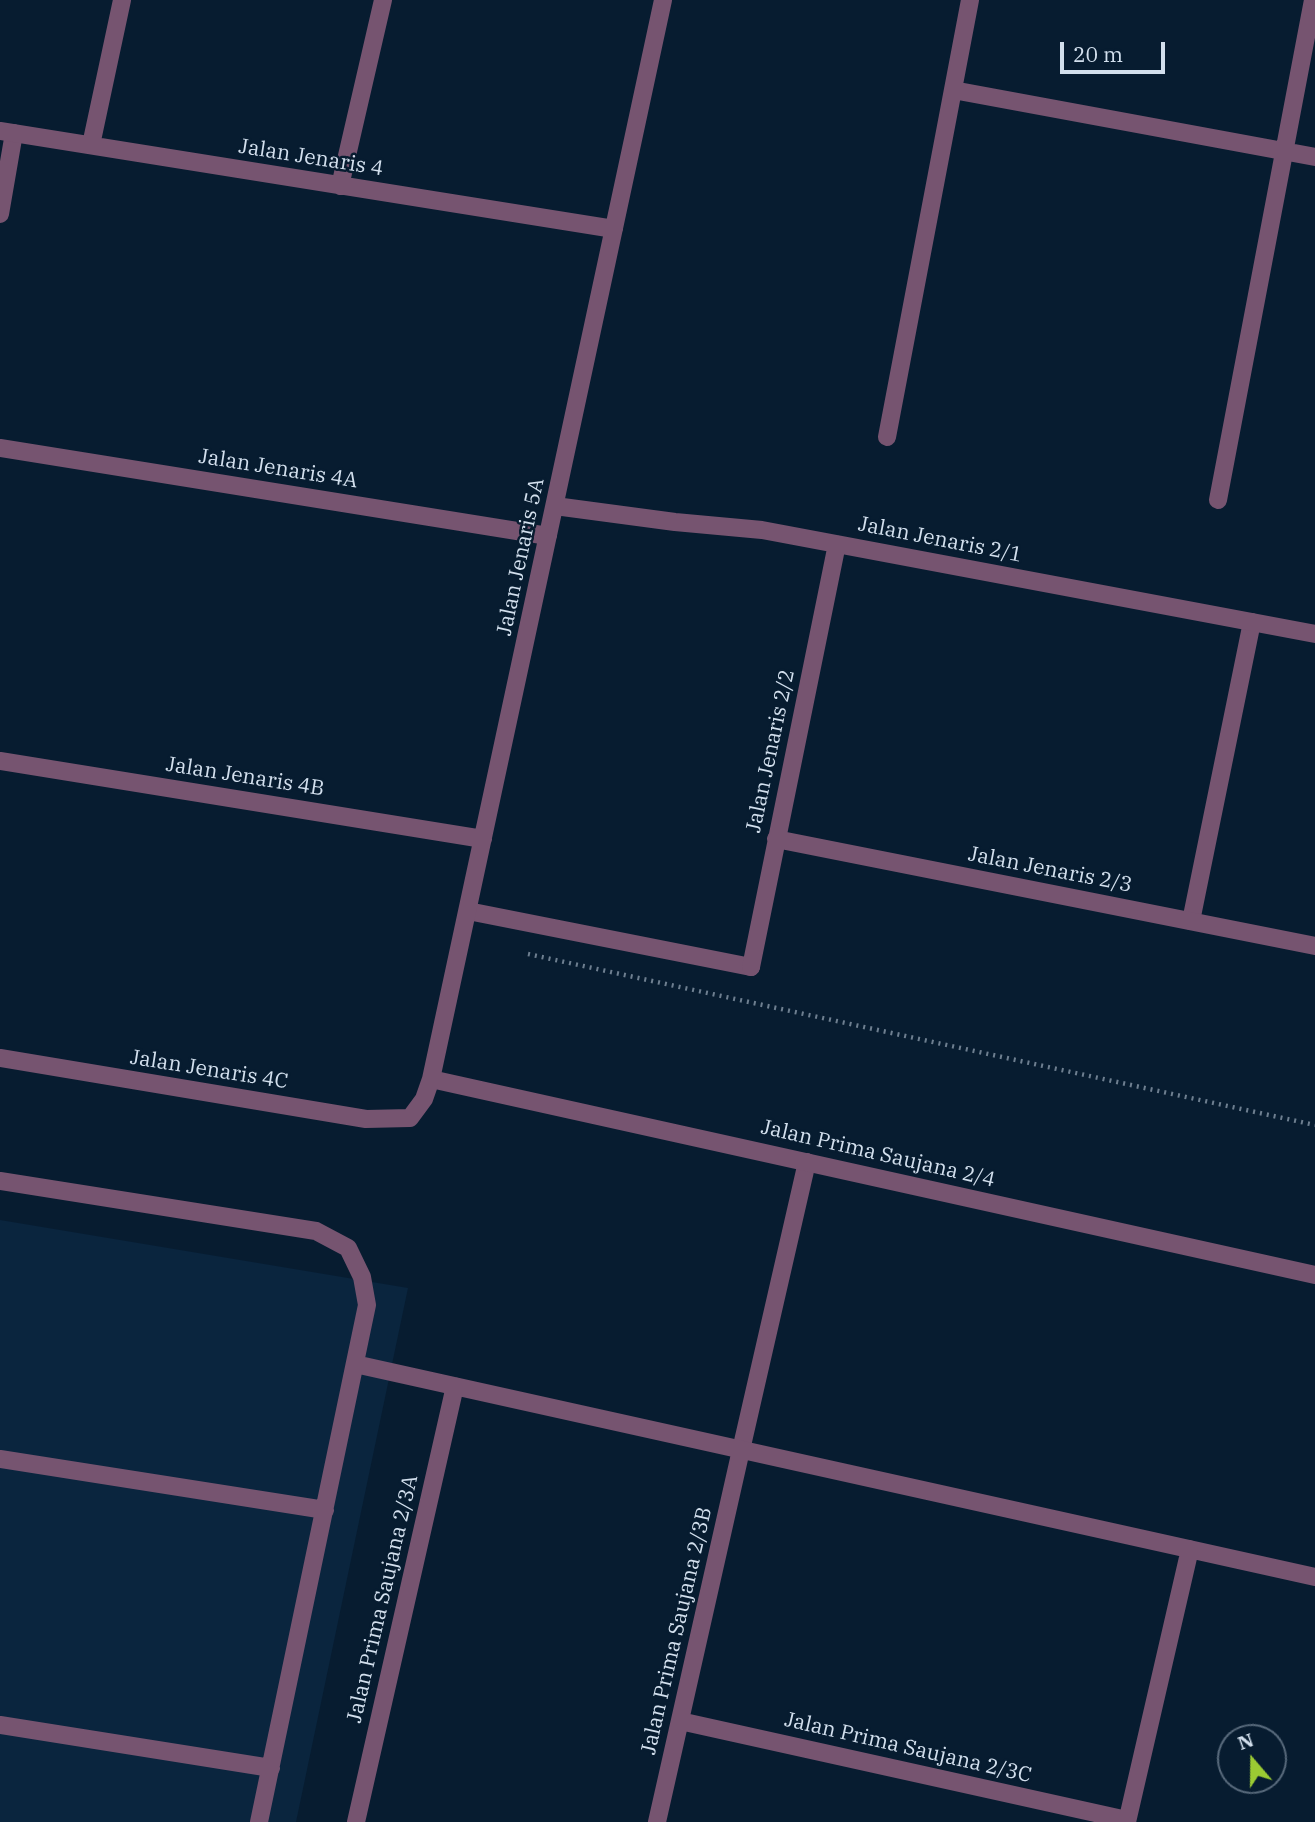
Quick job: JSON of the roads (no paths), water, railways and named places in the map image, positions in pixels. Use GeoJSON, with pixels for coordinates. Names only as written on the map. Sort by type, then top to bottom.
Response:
{"type":"FeatureCollection","features":[{"type":"Feature","properties":{"kind":"street"},"geometry":{"type":"LineString","coordinates":[[91,145],[122,0]]}},
{"type":"Feature","properties":{"kind":"street"},"geometry":{"type":"LineString","coordinates":[[340,186],[383,0]]}},
{"type":"Feature","properties":{"kind":"street","name":"Jalan Jenaris 5A"},"geometry":{"type":"LineString","coordinates":[[410,1118],[424,1099],[431,1079],[663,0]]}},
{"type":"Feature","properties":{"kind":"street"},"geometry":{"type":"LineString","coordinates":[[887,437],[970,0]]}},
{"type":"Feature","properties":{"kind":"street"},"geometry":{"type":"LineString","coordinates":[[1218,500],[1313,0]]}},
{"type":"Feature","properties":{"kind":"street"},"geometry":{"type":"LineString","coordinates":[[953,90],[1315,157]]}},
{"type":"Feature","properties":{"kind":"street"},"geometry":{"type":"LineString","coordinates":[[0,214],[7,132]]}},
{"type":"Feature","properties":{"kind":"street","name":"Jalan Jenaris 4"},"geometry":{"type":"LineString","coordinates":[[7,132],[614,229]]}},
{"type":"Feature","properties":{"kind":"street","name":"Jalan Jenaris 4A"},"geometry":{"type":"LineString","coordinates":[[0,447],[548,536]]}},
{"type":"Feature","properties":{"kind":"street","name":"Jalan Jenaris 2/1"},"geometry":{"type":"LineString","coordinates":[[555,506],[762,530],[1315,634]]}},
{"type":"Feature","properties":{"kind":"street","name":"Jalan Jenaris 2/2"},"geometry":{"type":"LineString","coordinates":[[468,911],[751,967],[837,544]]}},
{"type":"Feature","properties":{"kind":"street"},"geometry":{"type":"LineString","coordinates":[[1191,921],[1252,622]]}},
{"type":"Feature","properties":{"kind":"street","name":"Jalan Jenaris 4B"},"geometry":{"type":"LineString","coordinates":[[0,761],[483,839]]}},
{"type":"Feature","properties":{"kind":"street","name":"Jalan Jenaris 2/3"},"geometry":{"type":"LineString","coordinates":[[776,839],[1315,946]]}},
{"type":"Feature","properties":{"kind":"street","name":"Jalan Jenaris 4C"},"geometry":{"type":"LineString","coordinates":[[0,1058],[366,1119],[410,1118]]}},
{"type":"Feature","properties":{"kind":"street","name":"Jalan Prima Saujana 2/4"},"geometry":{"type":"LineString","coordinates":[[431,1079],[1315,1275]]}},
{"type":"Feature","properties":{"kind":"street","name":"Jalan Prima Saujana 2/3B"},"geometry":{"type":"LineString","coordinates":[[657,1822],[807,1162]]}},
{"type":"Feature","properties":{"kind":"street"},"geometry":{"type":"LineString","coordinates":[[0,1181],[316,1231],[348,1248],[362,1277],[367,1305],[259,1822]]}},
{"type":"Feature","properties":{"kind":"street"},"geometry":{"type":"LineString","coordinates":[[355,1364],[1315,1577]]}},
{"type":"Feature","properties":{"kind":"street","name":"Jalan Prima Saujana 2/3A"},"geometry":{"type":"LineString","coordinates":[[356,1822],[455,1386]]}},
{"type":"Feature","properties":{"kind":"street"},"geometry":{"type":"LineString","coordinates":[[0,1459],[325,1510]]}},
{"type":"Feature","properties":{"kind":"street"},"geometry":{"type":"LineString","coordinates":[[1127,1821],[1190,1549]]}},
{"type":"Feature","properties":{"kind":"street","name":"Jalan Prima Saujana 2/3C"},"geometry":{"type":"LineString","coordinates":[[680,1721],[1127,1821]]}},
{"type":"Feature","properties":{"kind":"street"},"geometry":{"type":"LineString","coordinates":[[0,1726],[271,1768]]}}]}
